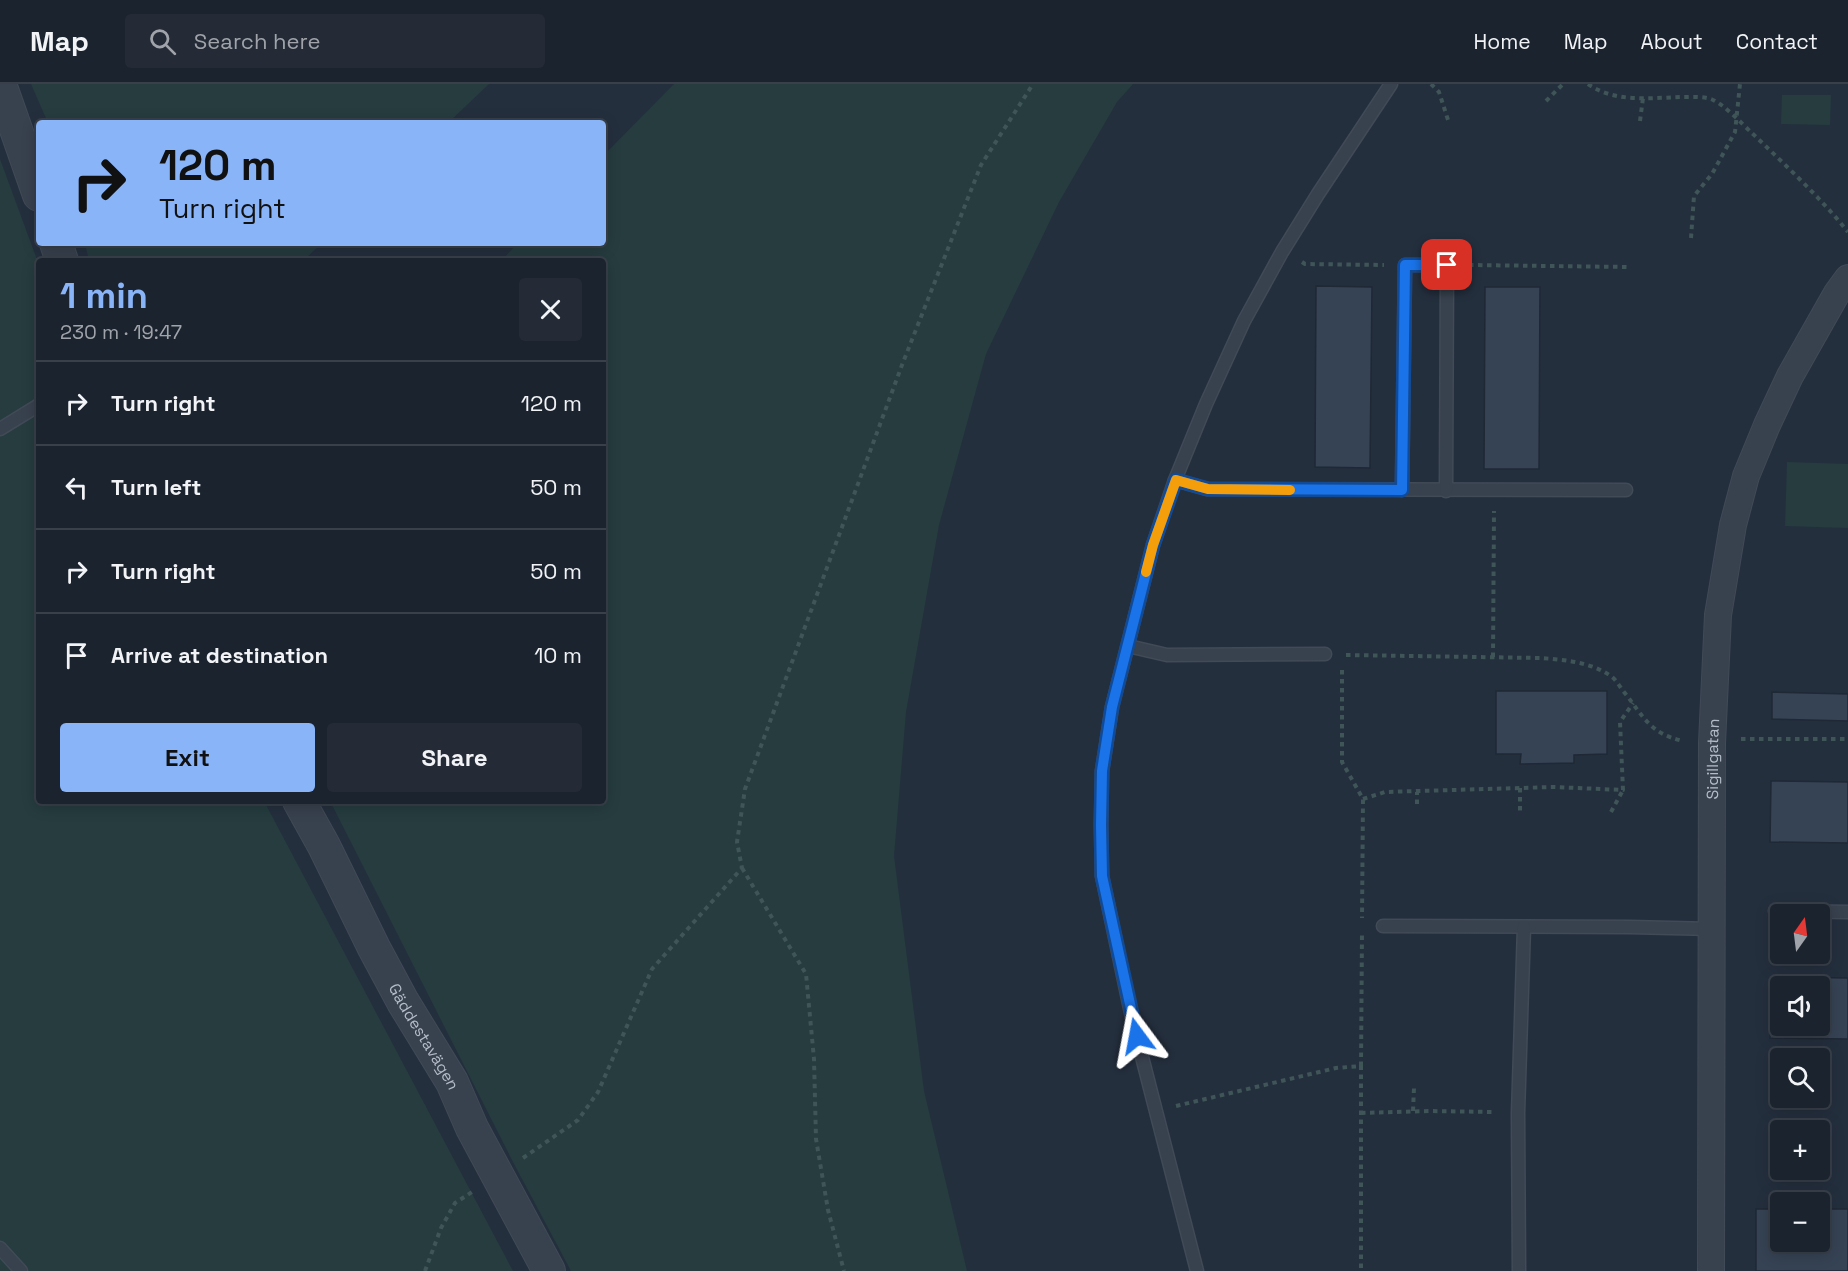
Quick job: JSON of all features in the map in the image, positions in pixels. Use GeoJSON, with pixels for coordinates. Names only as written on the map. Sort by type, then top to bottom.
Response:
{"type":"FeatureCollection","features":[{"type":"Feature","properties":{"kind":"street"},"geometry":{"type":"LineString","coordinates":[[0,84],[36,186]]}},
{"type":"Feature","properties":{"kind":"street","name":"Sigillgatan"},"geometry":{"type":"LineString","coordinates":[[1711,1271],[1713,743],[1718,615],[1733,525],[1746,476],[1790,376],[1837,293],[1848,278]]}},
{"type":"Feature","properties":{"kind":"street","name":"Gäddestavägen"},"geometry":{"type":"LineString","coordinates":[[301,804],[403,1002],[452,1082],[472,1128],[549,1271]]}},
{"type":"Feature","properties":{"kind":"lane"},"geometry":{"type":"LineString","coordinates":[[1197,1271],[1132,1017],[1102,876],[1102,771],[1112,707],[1153,545],[1206,404],[1244,321],[1282,252],[1391,84]]}},
{"type":"Feature","properties":{"kind":"lane"},"geometry":{"type":"LineString","coordinates":[[1402,490],[1405,265],[1447,265],[1446,490]]}},
{"type":"Feature","properties":{"kind":"lane"},"geometry":{"type":"LineString","coordinates":[[0,429],[36,407]]}},
{"type":"Feature","properties":{"kind":"lane"},"geometry":{"type":"LineString","coordinates":[[1176,480],[1208,489],[1626,490]]}},
{"type":"Feature","properties":{"kind":"lane"},"geometry":{"type":"LineString","coordinates":[[1128,646],[1167,655],[1325,654]]}},
{"type":"Feature","properties":{"kind":"lane"},"geometry":{"type":"LineString","coordinates":[[1830,912],[1848,912]]}},
{"type":"Feature","properties":{"kind":"lane"},"geometry":{"type":"LineString","coordinates":[[1383,926],[1713,929]]}},
{"type":"Feature","properties":{"kind":"lane"},"geometry":{"type":"LineString","coordinates":[[1519,1271],[1518,1113],[1524,927]]}},
{"type":"Feature","properties":{"kind":"lane"},"geometry":{"type":"LineString","coordinates":[[0,1248],[21,1271]]}},
{"type":"Feature","properties":{"kind":"path"},"geometry":{"type":"LineString","coordinates":[[844,1271],[828,1210],[816,1139],[814,1059],[806,974],[742,868],[737,842],[745,789],[902,365],[981,165],[1032,84]]}},
{"type":"Feature","properties":{"kind":"path"},"geometry":{"type":"LineString","coordinates":[[1431,84],[1439,92],[1449,123]]}},
{"type":"Feature","properties":{"kind":"path"},"geometry":{"type":"LineString","coordinates":[[1545,101],[1563,84]]}},
{"type":"Feature","properties":{"kind":"path"},"geometry":{"type":"LineString","coordinates":[[1588,84],[1598,92],[1610,96],[1714,100],[1825,204],[1848,232]]}},
{"type":"Feature","properties":{"kind":"path"},"geometry":{"type":"LineString","coordinates":[[1691,238],[1694,196],[1712,174],[1736,132],[1740,84]]}},
{"type":"Feature","properties":{"kind":"path"},"geometry":{"type":"LineString","coordinates":[[1640,121],[1642,98]]}},
{"type":"Feature","properties":{"kind":"path"},"geometry":{"type":"LineString","coordinates":[[1282,252],[1305,264],[1405,265]]}},
{"type":"Feature","properties":{"kind":"path"},"geometry":{"type":"LineString","coordinates":[[1447,265],[1629,267]]}},
{"type":"Feature","properties":{"kind":"path"},"geometry":{"type":"LineString","coordinates":[[1493,657],[1495,490]]}},
{"type":"Feature","properties":{"kind":"path"},"geometry":{"type":"LineString","coordinates":[[1325,654],[1570,661],[1594,668],[1613,678],[1658,733],[1694,743],[1713,743],[1731,739],[1848,739]]}},
{"type":"Feature","properties":{"kind":"path"},"geometry":{"type":"LineString","coordinates":[[1342,655],[1342,762],[1363,800],[1361,1271]]}},
{"type":"Feature","properties":{"kind":"path"},"geometry":{"type":"LineString","coordinates":[[1611,812],[1623,790],[1620,722],[1633,703]]}},
{"type":"Feature","properties":{"kind":"path"},"geometry":{"type":"LineString","coordinates":[[1363,800],[1385,792],[1520,788],[1623,790]]}},
{"type":"Feature","properties":{"kind":"path"},"geometry":{"type":"LineString","coordinates":[[1520,788],[1520,811]]}},
{"type":"Feature","properties":{"kind":"path"},"geometry":{"type":"LineString","coordinates":[[1417,792],[1417,804]]}},
{"type":"Feature","properties":{"kind":"path"},"geometry":{"type":"LineString","coordinates":[[425,1271],[441,1228],[455,1203],[578,1120],[598,1092],[652,969],[742,868]]}},
{"type":"Feature","properties":{"kind":"path"},"geometry":{"type":"LineString","coordinates":[[1155,1111],[1336,1068],[1361,1066]]}},
{"type":"Feature","properties":{"kind":"path"},"geometry":{"type":"LineString","coordinates":[[1413,1111],[1414,1088]]}},
{"type":"Feature","properties":{"kind":"path"},"geometry":{"type":"LineString","coordinates":[[1361,1113],[1413,1111],[1518,1113]]}},
{"type":"Feature","properties":{"kind":"green space"},"geometry":{"type":"Polygon","coordinates":[[[31,84],[489,84],[451,120],[47,120],[31,84]]]}},
{"type":"Feature","properties":{"kind":"green space"},"geometry":{"type":"Polygon","coordinates":[[[674,84],[1133,84],[1117,102],[1059,202],[986,354],[939,525],[906,712],[894,856],[924,1091],[967,1271],[571,1271],[513,1162],[332,804],[606,804],[606,258],[504,258],[515,246],[606,246],[606,153],[674,84]]]}},
{"type":"Feature","properties":{"kind":"green space"},"geometry":{"type":"Polygon","coordinates":[[[1782,95],[1831,95],[1830,125],[1781,124],[1782,95]]]}},
{"type":"Feature","properties":{"kind":"green space"},"geometry":{"type":"Polygon","coordinates":[[[0,159],[36,258],[36,804],[266,804],[513,1271],[0,1271],[0,159]]]}},
{"type":"Feature","properties":{"kind":"green space"},"geometry":{"type":"Polygon","coordinates":[[[86,246],[319,246],[306,258],[88,258],[86,246]]]}},
{"type":"Feature","properties":{"kind":"green space"},"geometry":{"type":"Polygon","coordinates":[[[1787,462],[1848,464],[1848,528],[1785,526],[1787,462]]]}},
{"type":"Feature","properties":{"kind":"building"},"geometry":{"type":"Polygon","coordinates":[[[1316,286],[1372,287],[1370,468],[1315,467],[1316,286]]]}},
{"type":"Feature","properties":{"kind":"building"},"geometry":{"type":"Polygon","coordinates":[[[1485,287],[1540,287],[1539,469],[1484,469],[1485,287]]]}},
{"type":"Feature","properties":{"kind":"building"},"geometry":{"type":"Polygon","coordinates":[[[1496,691],[1607,691],[1607,754],[1574,755],[1574,763],[1520,764],[1521,754],[1496,754],[1496,691]]]}},
{"type":"Feature","properties":{"kind":"building"},"geometry":{"type":"Polygon","coordinates":[[[1772,692],[1848,694],[1848,721],[1772,719],[1772,692]]]}},
{"type":"Feature","properties":{"kind":"building"},"geometry":{"type":"Polygon","coordinates":[[[1771,781],[1848,782],[1848,843],[1770,842],[1771,781]]]}},
{"type":"Feature","properties":{"kind":"building"},"geometry":{"type":"Polygon","coordinates":[[[1830,978],[1848,978],[1848,1039],[1770,1038],[1770,1036],[1830,1036],[1830,978]]]}},
{"type":"Feature","properties":{"kind":"building"},"geometry":{"type":"Polygon","coordinates":[[[1756,1209],[1770,1209],[1770,1252],[1830,1252],[1830,1209],[1848,1209],[1848,1271],[1756,1271],[1756,1209]]]}},
{"type":"Feature","properties":{"kind":"slow traffic"},"geometry":{"type":"LineString","coordinates":[[1146,572],[1176,480],[1208,489],[1290,490]]}},
{"type":"Feature","properties":{"kind":"route"},"geometry":{"type":"LineString","coordinates":[[1137,1036],[1102,876],[1102,771],[1112,707],[1153,545],[1176,480],[1208,489],[1402,490],[1405,265],[1447,265]]}}]}
